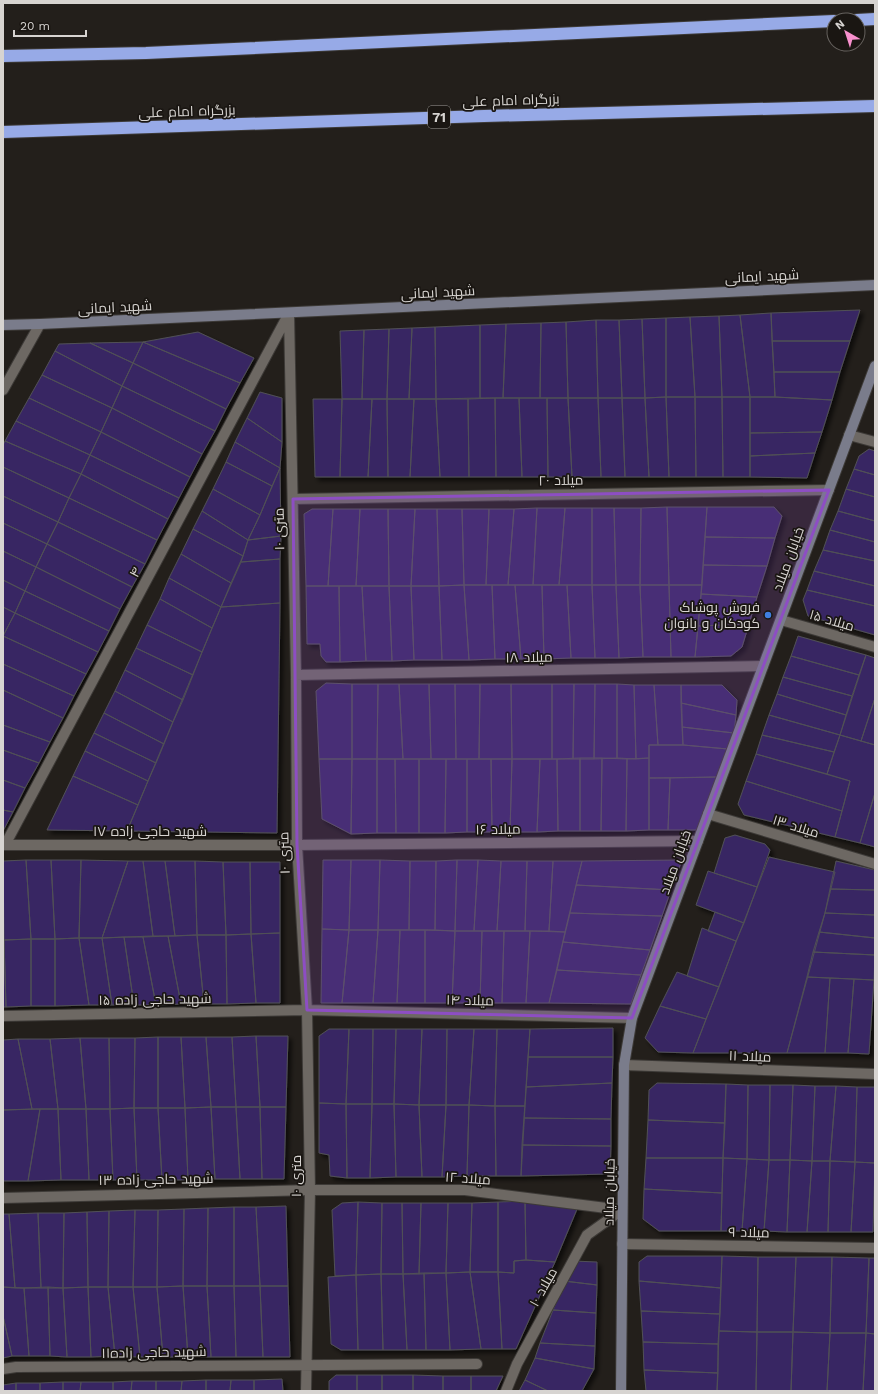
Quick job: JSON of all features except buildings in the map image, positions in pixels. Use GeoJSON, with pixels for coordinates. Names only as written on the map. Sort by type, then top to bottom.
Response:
{"type":"FeatureCollection","features":[{"type":"Feature","properties":{"kind":"highway"},"geometry":{"type":"LineString","coordinates":[[3,56],[146,53],[826,21]]}},
{"type":"Feature","properties":{"kind":"highway","name":"بزرگراه امام علی"},"geometry":{"type":"LineString","coordinates":[[3,132],[476,116],[875,106]]}},
{"type":"Feature","properties":{"kind":"street","name":"شهید ایمانی"},"geometry":{"type":"LineString","coordinates":[[3,325],[875,285]]}},
{"type":"Feature","properties":{"kind":"street","name":"۱۰ متری"},"geometry":{"type":"LineString","coordinates":[[289,313],[296,675],[297,845],[307,1010],[310,1190],[306,1391]]}},
{"type":"Feature","properties":{"kind":"street","name":"۴"},"geometry":{"type":"LineString","coordinates":[[4,845],[289,313]]}},
{"type":"Feature","properties":{"kind":"street"},"geometry":{"type":"LineString","coordinates":[[3,390],[40,324]]}},
{"type":"Feature","properties":{"kind":"street","name":"خیابان میلاد"},"geometry":{"type":"LineString","coordinates":[[621,1391],[624,1065],[632,1018],[875,366]]}},
{"type":"Feature","properties":{"kind":"street"},"geometry":{"type":"LineString","coordinates":[[850,435],[875,442]]}},
{"type":"Feature","properties":{"kind":"street","name":"میلاد ۲۰"},"geometry":{"type":"LineString","coordinates":[[293,499],[829,490]]}},
{"type":"Feature","properties":{"kind":"street","name":"میلاد ۱۵"},"geometry":{"type":"LineString","coordinates":[[781,620],[875,647]]}},
{"type":"Feature","properties":{"kind":"street","name":"میلاد ۱۸"},"geometry":{"type":"LineString","coordinates":[[296,675],[763,666]]}},
{"type":"Feature","properties":{"kind":"street","name":"میلاد ۱۳"},"geometry":{"type":"LineString","coordinates":[[708,814],[875,864]]}},
{"type":"Feature","properties":{"kind":"street","name":"میلاد ۱۶"},"geometry":{"type":"LineString","coordinates":[[297,845],[698,841]]}},
{"type":"Feature","properties":{"kind":"street","name":"شهید حاجی زاده ۱۷"},"geometry":{"type":"LineString","coordinates":[[4,845],[297,845]]}},
{"type":"Feature","properties":{"kind":"street","name":"میلاد ۱۴"},"geometry":{"type":"LineString","coordinates":[[307,1010],[632,1018]]}},
{"type":"Feature","properties":{"kind":"street","name":"شهید حاجی زاده ۱۵"},"geometry":{"type":"LineString","coordinates":[[3,1016],[307,1010]]}},
{"type":"Feature","properties":{"kind":"street","name":"میلاد ۱۱"},"geometry":{"type":"LineString","coordinates":[[624,1065],[875,1074]]}},
{"type":"Feature","properties":{"kind":"street","name":"شهید حاجی زاده ۱۳"},"geometry":{"type":"LineString","coordinates":[[3,1198],[310,1190]]}},
{"type":"Feature","properties":{"kind":"street","name":"میلاد ۱۲"},"geometry":{"type":"LineString","coordinates":[[310,1190],[465,1190],[622,1210]]}},
{"type":"Feature","properties":{"kind":"street","name":"میلاد ۱۰"},"geometry":{"type":"LineString","coordinates":[[506,1391],[517,1364],[587,1235],[622,1210]]}},
{"type":"Feature","properties":{"kind":"street","name":"میلاد ۹"},"geometry":{"type":"LineString","coordinates":[[622,1244],[875,1248]]}},
{"type":"Feature","properties":{"kind":"street","name":"شهید حاجی زاده۱۱"},"geometry":{"type":"LineString","coordinates":[[3,1369],[16,1367],[477,1364]]}},
{"type":"Feature","properties":{"kind":"highlighted area"},"geometry":{"type":"Polygon","coordinates":[[[829,490],[632,1018],[307,1010],[297,845],[293,499],[829,490]]]}},
{"type":"Feature","properties":{"kind":"place","name":"فروش پوشاک کودکان و بانوان"},"geometry":{"type":"Point","coordinates":[768,615]}}]}
